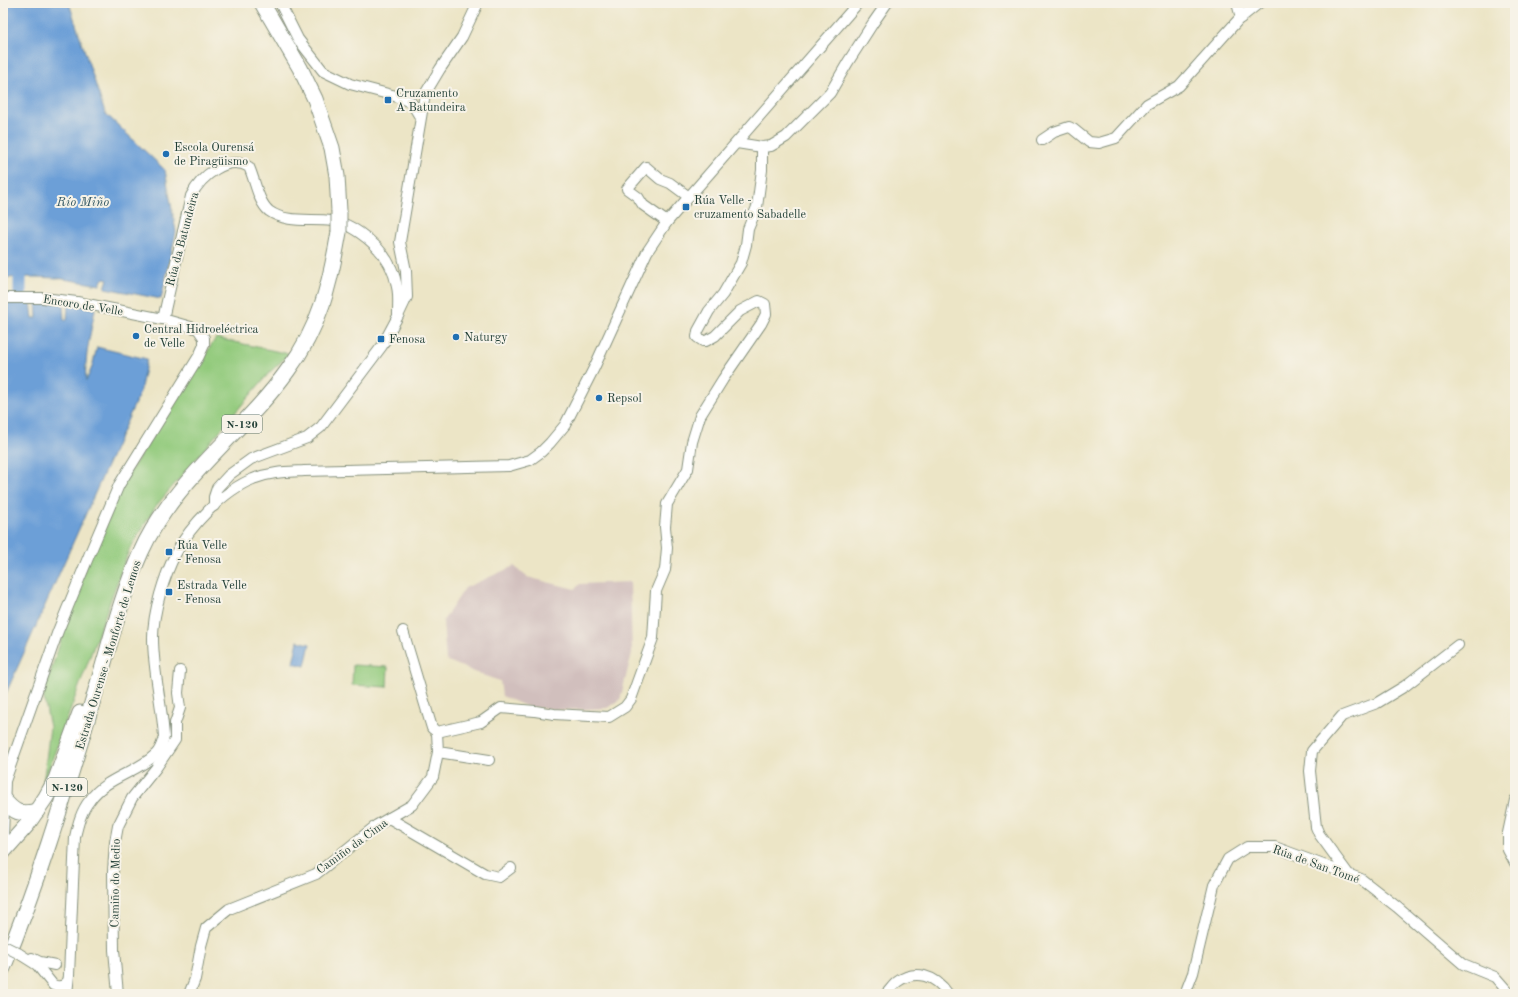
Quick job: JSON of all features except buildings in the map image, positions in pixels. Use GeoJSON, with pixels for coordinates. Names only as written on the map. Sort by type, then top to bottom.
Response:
{"type":"FeatureCollection","features":[{"type":"Feature","properties":{"kind":"highway"},"geometry":{"type":"LineString","coordinates":[[257,3],[280,33]]}},
{"type":"Feature","properties":{"kind":"highway","name":"Estrada Ourense - Monforte de Lemos"},"geometry":{"type":"LineString","coordinates":[[3,968],[22,923],[56,824],[122,604],[141,551],[174,497],[265,400],[289,369],[316,322],[325,299],[332,272],[339,232],[337,176],[329,141],[315,99],[300,68],[262,3]]}},
{"type":"Feature","properties":{"kind":"highway"},"geometry":{"type":"LineString","coordinates":[[3,852],[27,825],[56,779],[122,604]]}},
{"type":"Feature","properties":{"kind":"highway"},"geometry":{"type":"LineString","coordinates":[[4,799],[13,810],[20,813],[37,810]]}},
{"type":"Feature","properties":{"kind":"street"},"geometry":{"type":"LineString","coordinates":[[280,3],[298,39],[323,71],[350,84],[392,95],[411,102],[420,117]]}},
{"type":"Feature","properties":{"kind":"street"},"geometry":{"type":"LineString","coordinates":[[214,506],[214,496],[217,488],[229,474],[252,459],[307,438],[320,426],[382,346],[398,316],[407,297],[406,271],[400,242],[425,94],[462,37],[478,3]]}},
{"type":"Feature","properties":{"kind":"street"},"geometry":{"type":"LineString","coordinates":[[67,994],[75,837],[78,823],[90,799],[100,789],[114,779],[164,750],[163,723],[153,647],[153,636],[156,613],[171,564],[176,552],[189,533],[214,506],[242,484],[273,473],[509,466],[530,460],[550,443],[567,421],[594,368],[647,252],[667,222],[858,3]]}},
{"type":"Feature","properties":{"kind":"street"},"geometry":{"type":"LineString","coordinates":[[737,143],[762,147],[771,146],[786,137],[830,93],[872,23],[887,3]]}},
{"type":"Feature","properties":{"kind":"street"},"geometry":{"type":"LineString","coordinates":[[1237,3],[1241,18]]}},
{"type":"Feature","properties":{"kind":"street"},"geometry":{"type":"LineString","coordinates":[[1042,140],[1054,132],[1068,127],[1073,129],[1089,142],[1099,143],[1116,138],[1148,104],[1179,86],[1241,18],[1259,3]]}},
{"type":"Feature","properties":{"kind":"street"},"geometry":{"type":"LineString","coordinates":[[437,732],[481,722],[500,708],[554,714],[609,717],[625,707],[631,699],[636,689],[653,638],[656,591],[665,570],[667,548],[665,527],[667,504],[688,469],[692,442],[700,416],[723,378],[761,324],[766,314],[765,304],[759,301],[740,311],[710,339],[703,341],[697,337],[709,311],[723,294],[741,263],[746,245],[748,229],[757,207],[762,170],[762,147]]}},
{"type":"Feature","properties":{"kind":"street","name":"Rúa da Batundeira"},"geometry":{"type":"LineString","coordinates":[[163,319],[191,196],[195,188],[208,174],[222,166],[232,163],[242,163],[249,167],[258,194],[268,210],[281,217],[296,220],[340,222],[348,225],[372,242],[389,262],[397,287],[398,316]]}},
{"type":"Feature","properties":{"kind":"street"},"geometry":{"type":"LineString","coordinates":[[667,222],[643,205],[638,197],[627,189],[646,167],[660,179],[670,182],[689,197]]}},
{"type":"Feature","properties":{"kind":"street","name":"Encoro de Velle"},"geometry":{"type":"LineString","coordinates":[[3,298],[43,298],[77,302],[163,319],[198,329],[204,338],[204,345],[200,356],[116,493],[58,632],[30,708],[5,781],[4,799]]}},
{"type":"Feature","properties":{"kind":"street","name":"Camiño da Cima"},"geometry":{"type":"LineString","coordinates":[[189,994],[195,979],[200,946],[206,928],[216,918],[229,909],[316,874],[377,825],[412,806],[433,777],[438,752],[437,732],[432,728],[403,631]]}},
{"type":"Feature","properties":{"kind":"street"},"geometry":{"type":"LineString","coordinates":[[1348,875],[1319,834],[1316,827],[1310,771],[1312,751],[1342,716],[1377,703],[1405,686],[1458,645]]}},
{"type":"Feature","properties":{"kind":"street","name":"Camiño do Medio"},"geometry":{"type":"LineString","coordinates":[[118,994],[114,950],[113,872],[115,842],[118,826],[132,798],[164,750],[175,740],[174,724],[180,708],[178,693],[180,672]]}},
{"type":"Feature","properties":{"kind":"street"},"geometry":{"type":"LineString","coordinates":[[438,752],[489,760]]}},
{"type":"Feature","properties":{"kind":"street"},"geometry":{"type":"LineString","coordinates":[[3,837],[4,799]]}},
{"type":"Feature","properties":{"kind":"street"},"geometry":{"type":"LineString","coordinates":[[1515,800],[1508,833],[1508,850],[1515,863]]}},
{"type":"Feature","properties":{"kind":"street"},"geometry":{"type":"LineString","coordinates":[[389,818],[485,874],[499,877],[512,868]]}},
{"type":"Feature","properties":{"kind":"street","name":"Rúa de San Tomé"},"geometry":{"type":"LineString","coordinates":[[1185,994],[1193,973],[1214,885],[1228,859],[1247,847],[1275,847],[1361,880],[1463,964],[1495,977],[1510,994]]}},
{"type":"Feature","properties":{"kind":"street"},"geometry":{"type":"LineString","coordinates":[[52,986],[47,975],[49,968],[57,964],[66,956],[70,944]]}},
{"type":"Feature","properties":{"kind":"street"},"geometry":{"type":"LineString","coordinates":[[3,946],[40,962],[57,964],[66,967],[69,977],[66,984],[59,987],[52,986],[37,965],[18,953]]}},
{"type":"Feature","properties":{"kind":"street"},"geometry":{"type":"LineString","coordinates":[[886,994],[897,982],[915,974],[931,977],[944,988],[948,994]]}},
{"type":"Feature","properties":{"kind":"shaded area"},"geometry":{"type":"Polygon","coordinates":[[[514,566],[527,577],[575,589],[580,584],[630,582],[632,653],[620,700],[607,708],[566,710],[528,707],[502,696],[500,681],[446,660],[443,621],[465,588],[514,566]]]}},
{"type":"Feature","properties":{"kind":"green space"},"geometry":{"type":"Polygon","coordinates":[[[216,338],[289,354],[269,373],[156,506],[129,550],[43,785],[50,727],[43,694],[90,553],[116,493],[216,338]]]}},
{"type":"Feature","properties":{"kind":"green space"},"geometry":{"type":"Polygon","coordinates":[[[353,665],[388,667],[387,687],[352,685],[353,665]]]}},
{"type":"Feature","properties":{"kind":"water","name":"Río Miño"},"geometry":{"type":"Polygon","coordinates":[[[3,3],[69,3],[105,113],[165,170],[176,232],[161,299],[105,288],[108,279],[104,278],[100,285],[57,278],[3,278],[3,3]]]}},
{"type":"Feature","properties":{"kind":"water"},"geometry":{"type":"Polygon","coordinates":[[[31,301],[33,318],[37,318],[36,301],[63,304],[64,320],[67,320],[68,304],[95,309],[87,354],[86,381],[92,367],[97,347],[147,359],[140,392],[3,700],[3,318],[5,318],[3,302],[31,301]]]}},
{"type":"Feature","properties":{"kind":"water"},"geometry":{"type":"Polygon","coordinates":[[[298,641],[310,644],[305,666],[293,663],[298,641]]]}},
{"type":"Feature","properties":{"kind":"waterway","name":"Río Miño"},"geometry":{"type":"LineString","coordinates":[[17,261],[20,275],[20,311]]}},
{"type":"Feature","properties":{"kind":"place","name":"Cruzamento A Batundeira"},"geometry":{"type":"Point","coordinates":[388,100]}},
{"type":"Feature","properties":{"kind":"place","name":"Escola Ourensá de Piragüismo"},"geometry":{"type":"Point","coordinates":[166,154]}},
{"type":"Feature","properties":{"kind":"place","name":"Rúa Velle - cruzamento Sabadelle"},"geometry":{"type":"Point","coordinates":[686,207]}},
{"type":"Feature","properties":{"kind":"place","name":"Central Hidroeléctrica de Velle"},"geometry":{"type":"Point","coordinates":[136,336]}},
{"type":"Feature","properties":{"kind":"place","name":"Naturgy"},"geometry":{"type":"Point","coordinates":[456,337]}},
{"type":"Feature","properties":{"kind":"place","name":"Fenosa"},"geometry":{"type":"Point","coordinates":[381,339]}},
{"type":"Feature","properties":{"kind":"place","name":"Repsol"},"geometry":{"type":"Point","coordinates":[599,398]}},
{"type":"Feature","properties":{"kind":"place","name":"Rúa Velle - Fenosa"},"geometry":{"type":"Point","coordinates":[169,552]}},
{"type":"Feature","properties":{"kind":"place","name":"Estrada Velle - Fenosa"},"geometry":{"type":"Point","coordinates":[169,592]}}]}
